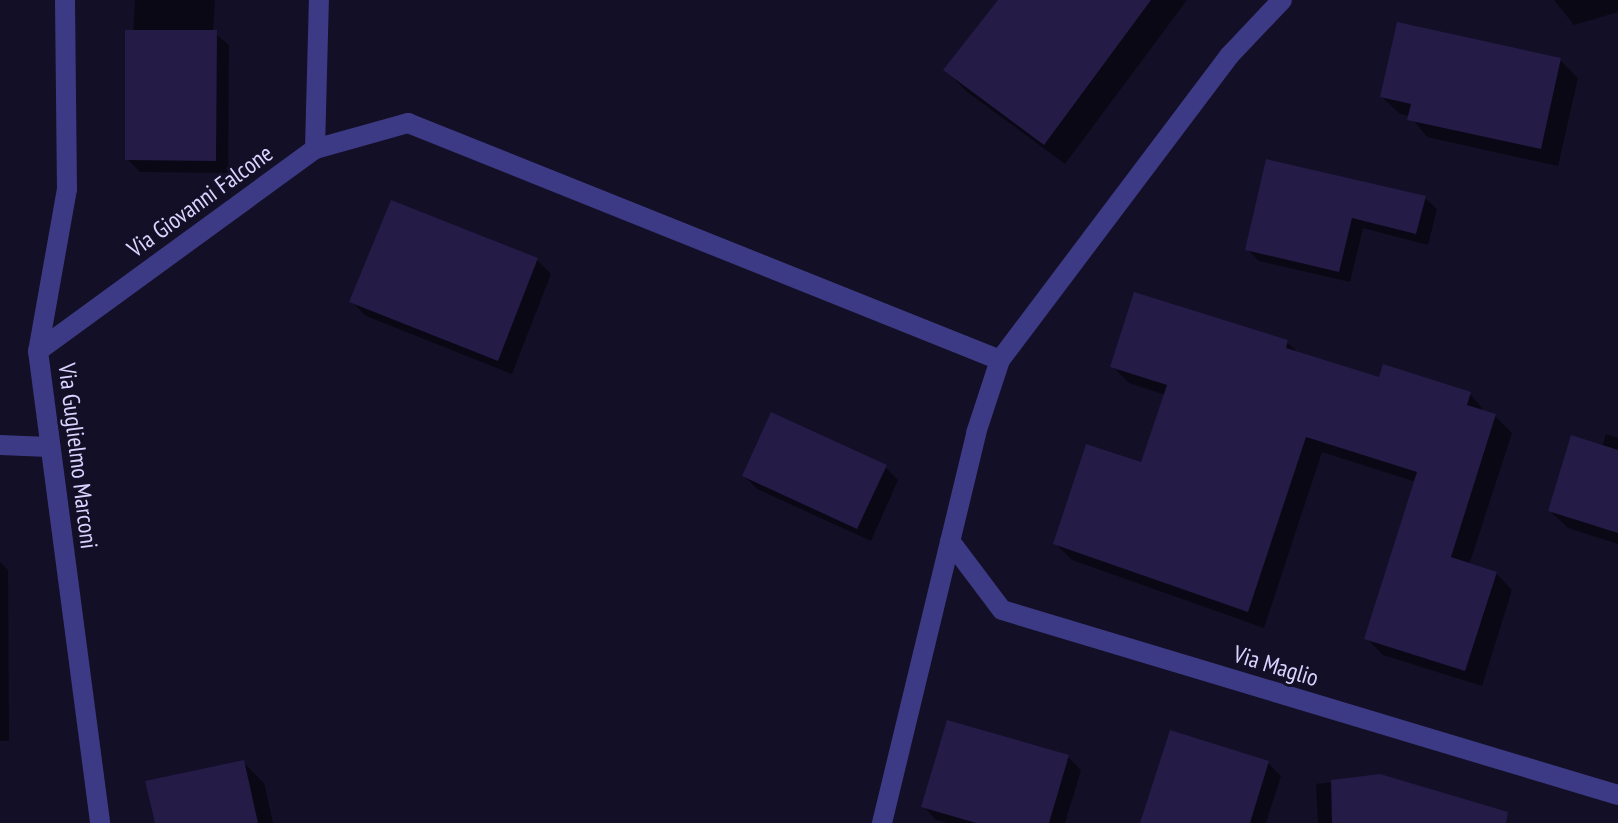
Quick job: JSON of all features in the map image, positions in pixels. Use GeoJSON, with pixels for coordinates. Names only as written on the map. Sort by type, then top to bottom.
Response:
{"type":"FeatureCollection","features":[{"type":"Feature","properties":{"kind":"street","name":"Via Guglielmo Marconi"},"geometry":{"type":"LineString","coordinates":[[65,0],[67,189],[38,351],[100,823]]}},
{"type":"Feature","properties":{"kind":"street"},"geometry":{"type":"LineString","coordinates":[[315,149],[319,0]]}},
{"type":"Feature","properties":{"kind":"street"},"geometry":{"type":"LineString","coordinates":[[882,823],[976,433],[1000,360],[1229,56],[1282,0]]}},
{"type":"Feature","properties":{"kind":"street","name":"Via Giovanni Falcone"},"geometry":{"type":"LineString","coordinates":[[38,351],[315,149],[408,123],[1000,360]]}},
{"type":"Feature","properties":{"kind":"street"},"geometry":{"type":"LineString","coordinates":[[0,445],[49,447]]}},
{"type":"Feature","properties":{"kind":"street","name":"Via Maglio"},"geometry":{"type":"LineString","coordinates":[[950,541],[1002,610],[1618,795]]}},
{"type":"Feature","properties":{"kind":"building"},"geometry":{"type":"Polygon","coordinates":[[[998,0],[1151,0],[1044,145],[943,70],[998,0]]]}},
{"type":"Feature","properties":{"kind":"building"},"geometry":{"type":"Polygon","coordinates":[[[1397,22],[1561,58],[1541,149],[1407,120],[1411,104],[1380,97],[1397,22]]]}},
{"type":"Feature","properties":{"kind":"building"},"geometry":{"type":"Polygon","coordinates":[[[125,30],[217,30],[216,161],[125,160],[125,30]]]}},
{"type":"Feature","properties":{"kind":"building"},"geometry":{"type":"Polygon","coordinates":[[[1266,159],[1426,196],[1416,234],[1352,218],[1339,272],[1245,250],[1266,159]]]}},
{"type":"Feature","properties":{"kind":"building"},"geometry":{"type":"Polygon","coordinates":[[[391,200],[538,258],[498,361],[349,302],[391,200]]]}},
{"type":"Feature","properties":{"kind":"building"},"geometry":{"type":"Polygon","coordinates":[[[1134,292],[1288,340],[1286,348],[1379,377],[1383,364],[1471,392],[1467,405],[1496,414],[1451,557],[1497,572],[1465,671],[1364,639],[1417,472],[1306,437],[1248,612],[1053,544],[1086,444],[1141,462],[1167,385],[1110,367],[1134,292]]]}},
{"type":"Feature","properties":{"kind":"building"},"geometry":{"type":"Polygon","coordinates":[[[771,412],[887,465],[857,529],[742,476],[771,412]]]}},
{"type":"Feature","properties":{"kind":"building"},"geometry":{"type":"Polygon","coordinates":[[[1571,435],[1618,450],[1618,533],[1548,511],[1571,435]]]}},
{"type":"Feature","properties":{"kind":"building"},"geometry":{"type":"Polygon","coordinates":[[[947,720],[1069,755],[1049,823],[976,823],[921,807],[947,720]]]}},
{"type":"Feature","properties":{"kind":"building"},"geometry":{"type":"Polygon","coordinates":[[[1170,730],[1269,761],[1250,823],[1140,823],[1170,730]]]}},
{"type":"Feature","properties":{"kind":"building"},"geometry":{"type":"Polygon","coordinates":[[[244,760],[258,823],[155,823],[145,781],[244,760]]]}},
{"type":"Feature","properties":{"kind":"building"},"geometry":{"type":"Polygon","coordinates":[[[1380,774],[1508,812],[1506,823],[1332,823],[1331,780],[1380,774]]]}}]}
